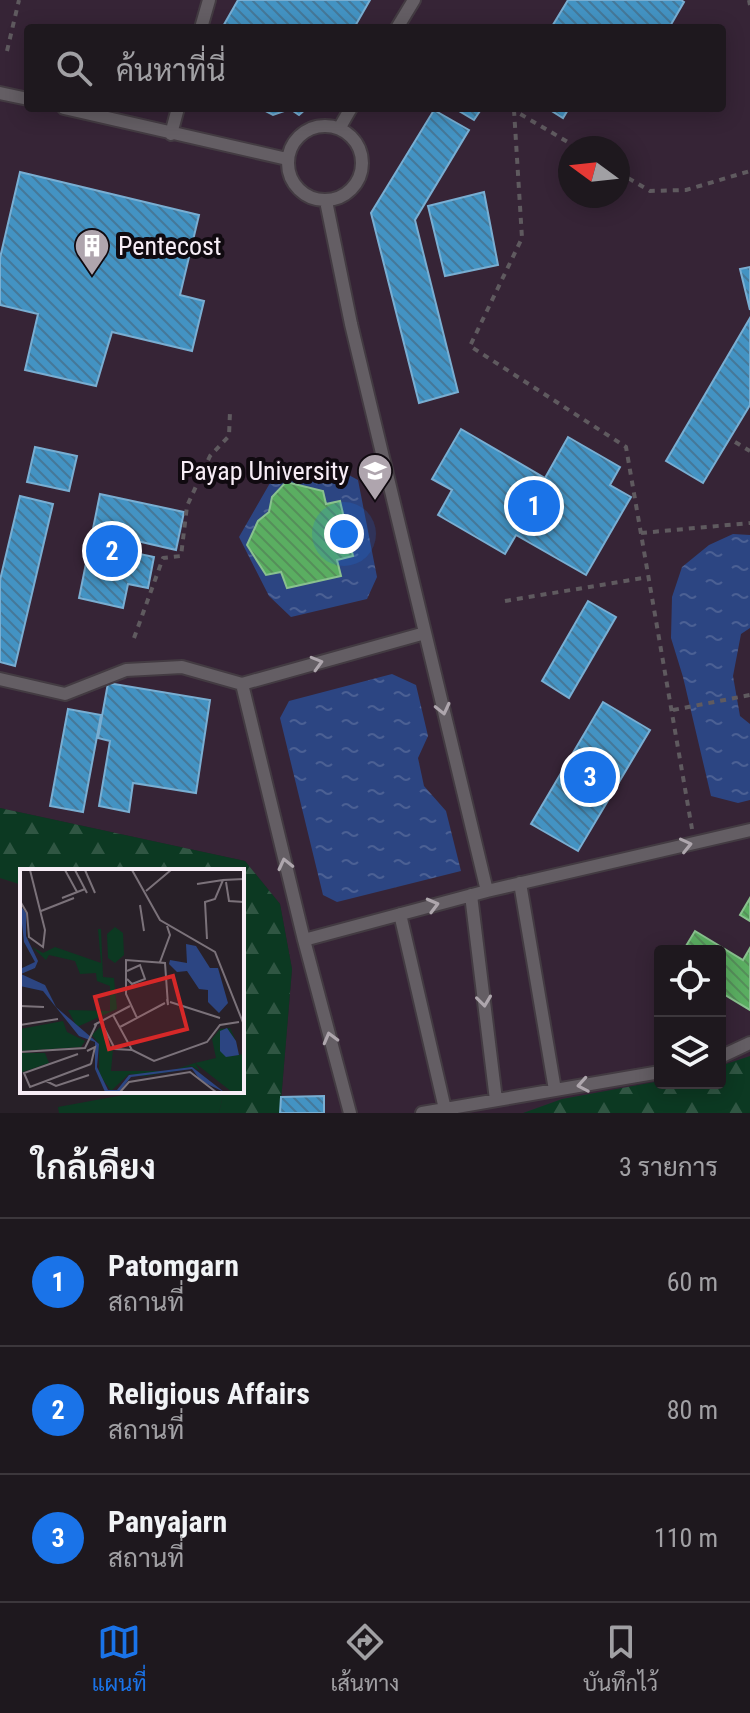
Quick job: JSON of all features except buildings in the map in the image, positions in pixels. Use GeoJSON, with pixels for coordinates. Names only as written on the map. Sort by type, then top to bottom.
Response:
{"type":"FeatureCollection","features":[{"type":"Feature","properties":{"kind":"lane"},"geometry":{"type":"LineString","coordinates":[[202,24],[209,0]]}},
{"type":"Feature","properties":{"kind":"lane"},"geometry":{"type":"LineString","coordinates":[[399,24],[414,0]]}},
{"type":"Feature","properties":{"kind":"lane"},"geometry":{"type":"LineString","coordinates":[[0,93],[24,98]]}},
{"type":"Feature","properties":{"kind":"lane"},"geometry":{"type":"LineString","coordinates":[[80,112],[287,159]]}},
{"type":"Feature","properties":{"kind":"lane"},"geometry":{"type":"LineString","coordinates":[[171,134],[177,112]]}},
{"type":"Feature","properties":{"kind":"lane"},"geometry":{"type":"LineString","coordinates":[[340,127],[349,112]]}},
{"type":"Feature","properties":{"kind":"lane"},"geometry":{"type":"LineString","coordinates":[[323,124],[340,127],[359,144],[363,170],[350,192],[326,201],[310,198],[297,189],[289,176],[287,159],[293,142],[305,130],[323,124]]}},
{"type":"Feature","properties":{"kind":"lane"},"geometry":{"type":"LineString","coordinates":[[326,201],[351,324],[487,891]]}},
{"type":"Feature","properties":{"kind":"lane"},"geometry":{"type":"LineString","coordinates":[[0,679],[65,694],[126,670],[182,667],[242,684],[425,633]]}},
{"type":"Feature","properties":{"kind":"lane"},"geometry":{"type":"LineString","coordinates":[[242,684],[350,1113]]}},
{"type":"Feature","properties":{"kind":"lane"},"geometry":{"type":"LineString","coordinates":[[304,940],[487,891],[750,830]]}},
{"type":"Feature","properties":{"kind":"lane"},"geometry":{"type":"LineString","coordinates":[[520,883],[555,1090]]}},
{"type":"Feature","properties":{"kind":"lane"},"geometry":{"type":"LineString","coordinates":[[471,895],[496,1100]]}},
{"type":"Feature","properties":{"kind":"lane"},"geometry":{"type":"LineString","coordinates":[[400,914],[445,1109]]}},
{"type":"Feature","properties":{"kind":"lane"},"geometry":{"type":"LineString","coordinates":[[726,1054],[750,1043]]}},
{"type":"Feature","properties":{"kind":"lane"},"geometry":{"type":"LineString","coordinates":[[422,1113],[654,1073]]}},
{"type":"Feature","properties":{"kind":"path"},"geometry":{"type":"LineString","coordinates":[[7,51],[19,0]]}},
{"type":"Feature","properties":{"kind":"path"},"geometry":{"type":"LineString","coordinates":[[512,112],[522,238],[470,346],[626,447],[695,843]]}},
{"type":"Feature","properties":{"kind":"path"},"geometry":{"type":"LineString","coordinates":[[517,112],[558,136]]}},
{"type":"Feature","properties":{"kind":"path"},"geometry":{"type":"LineString","coordinates":[[630,179],[650,191],[686,190],[750,171]]}},
{"type":"Feature","properties":{"kind":"path"},"geometry":{"type":"LineString","coordinates":[[134,638],[163,558],[181,556],[187,506],[210,456],[229,436],[230,412]]}},
{"type":"Feature","properties":{"kind":"path"},"geometry":{"type":"LineString","coordinates":[[735,442],[750,451]]}},
{"type":"Feature","properties":{"kind":"path"},"geometry":{"type":"LineString","coordinates":[[641,533],[750,523]]}},
{"type":"Feature","properties":{"kind":"path"},"geometry":{"type":"LineString","coordinates":[[505,601],[649,577]]}},
{"type":"Feature","properties":{"kind":"path"},"geometry":{"type":"LineString","coordinates":[[673,710],[750,695]]}},
{"type":"Feature","properties":{"kind":"shaded area","name":"Payap University"},"geometry":{"type":"Polygon","coordinates":[[[0,0],[750,0],[750,1113],[280,1113],[292,969],[280,904],[245,861],[0,808],[0,0]]]}},
{"type":"Feature","properties":{"kind":"green space"},"geometry":{"type":"Polygon","coordinates":[[[0,808],[245,861],[280,904],[292,969],[280,1113],[219,1113],[224,1093],[244,1093],[244,869],[20,869],[20,884],[0,878],[0,808]]]}},
{"type":"Feature","properties":{"kind":"green space"},"geometry":{"type":"Polygon","coordinates":[[[750,1056],[750,1113],[523,1113],[562,1099],[654,1082],[654,1089],[726,1089],[726,1064],[750,1056]]]}},
{"type":"Feature","properties":{"kind":"green space"},"geometry":{"type":"Polygon","coordinates":[[[134,1093],[224,1093],[219,1113],[59,1113],[58,1107],[134,1093]]]}},
{"type":"Feature","properties":{"kind":"water"},"geometry":{"type":"Polygon","coordinates":[[[307,464],[330,465],[358,480],[377,577],[367,599],[291,617],[269,596],[239,537],[274,476],[307,464]]]}},
{"type":"Feature","properties":{"kind":"water"},"geometry":{"type":"Polygon","coordinates":[[[733,534],[750,535],[750,628],[741,634],[733,676],[740,716],[750,724],[750,800],[738,803],[711,796],[671,638],[672,597],[682,567],[709,545],[733,534]]]}},
{"type":"Feature","properties":{"kind":"water"},"geometry":{"type":"Polygon","coordinates":[[[392,674],[416,685],[428,736],[418,758],[424,786],[446,811],[461,871],[337,902],[323,895],[280,718],[289,701],[392,674]]]}},
{"type":"Feature","properties":{"kind":"place","name":"Pentecost"},"geometry":{"type":"Point","coordinates":[92,277]}},
{"type":"Feature","properties":{"kind":"place","name":"Payap University"},"geometry":{"type":"Point","coordinates":[375,502]}},
{"type":"Feature","properties":{"kind":"place","name":"Patomgarn"},"geometry":{"type":"Point","coordinates":[534,506]}},
{"type":"Feature","properties":{"kind":"place","name":"Religious Affairs"},"geometry":{"type":"Point","coordinates":[112,551]}},
{"type":"Feature","properties":{"kind":"place","name":"Panyajarn"},"geometry":{"type":"Point","coordinates":[590,777]}}]}
